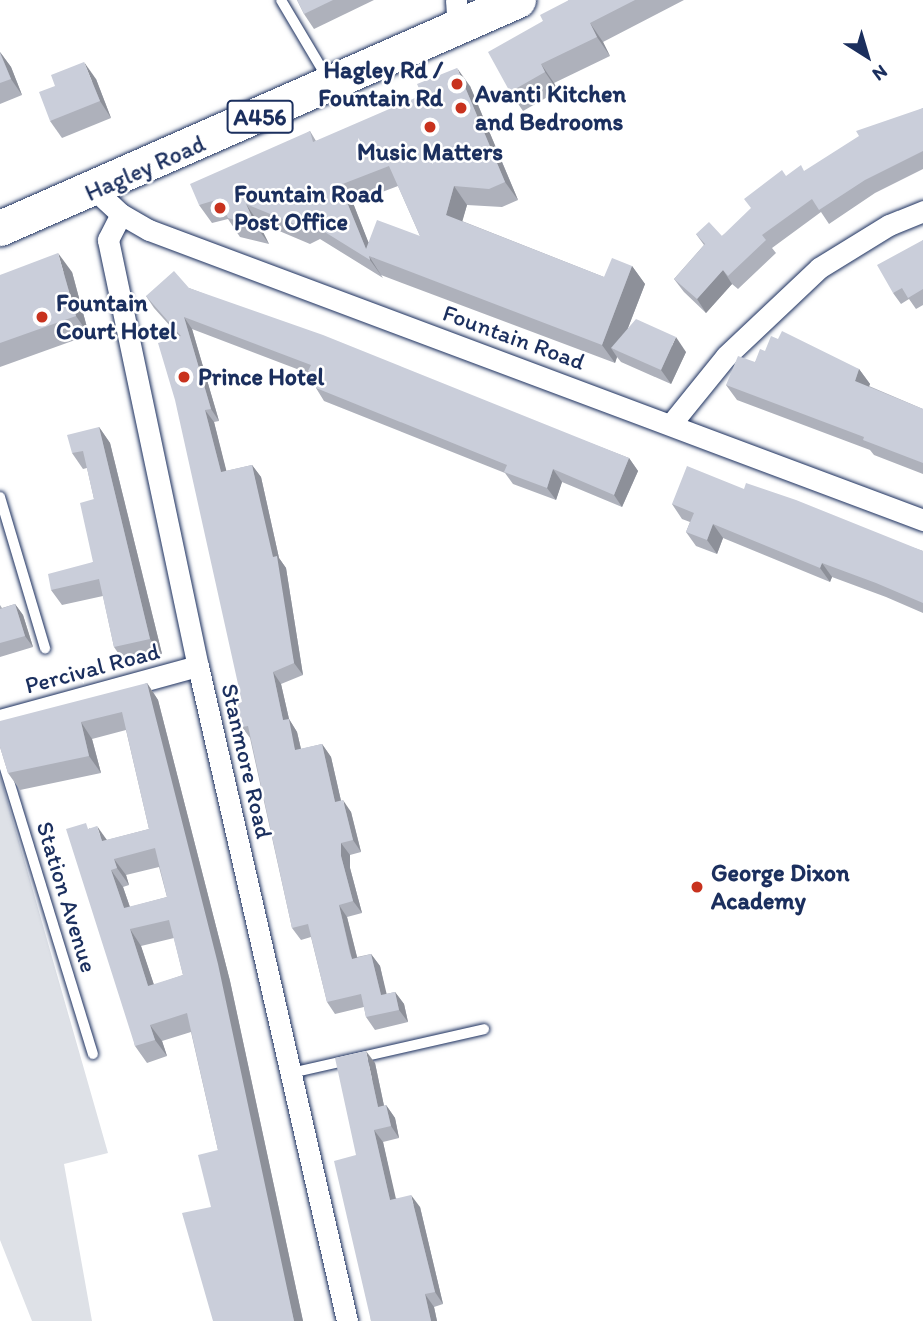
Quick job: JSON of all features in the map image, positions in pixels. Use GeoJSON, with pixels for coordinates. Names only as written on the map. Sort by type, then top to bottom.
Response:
{"type":"FeatureCollection","features":[{"type":"Feature","properties":{"kind":"highway","name":"Hagley Road"},"geometry":{"type":"LineString","coordinates":[[0,228],[94,190],[331,85],[457,15],[518,0]]}},
{"type":"Feature","properties":{"kind":"street","name":"Fountain Road"},"geometry":{"type":"LineString","coordinates":[[94,190],[121,215],[149,230],[923,520]]}},
{"type":"Feature","properties":{"kind":"street"},"geometry":{"type":"LineString","coordinates":[[671,424],[726,356],[819,268],[889,225],[923,211]]}},
{"type":"Feature","properties":{"kind":"street","name":"Stanmore Road"},"geometry":{"type":"LineString","coordinates":[[121,215],[108,240],[198,666],[347,1321]]}},
{"type":"Feature","properties":{"kind":"street","name":"Percival Road"},"geometry":{"type":"LineString","coordinates":[[0,720],[198,666]]}},
{"type":"Feature","properties":{"kind":"lane"},"geometry":{"type":"LineString","coordinates":[[281,0],[331,85]]}},
{"type":"Feature","properties":{"kind":"lane"},"geometry":{"type":"LineString","coordinates":[[0,497],[45,648]]}},
{"type":"Feature","properties":{"kind":"lane","name":"Station Avenue"},"geometry":{"type":"LineString","coordinates":[[0,752],[93,1054]]}},
{"type":"Feature","properties":{"kind":"lane"},"geometry":{"type":"LineString","coordinates":[[291,1073],[484,1029]]}},
{"type":"Feature","properties":{"kind":"shaded area"},"geometry":{"type":"Polygon","coordinates":[[[0,775],[108,1153],[64,1164],[92,1321],[32,1321],[0,1240],[0,775]]]}},
{"type":"Feature","properties":{"kind":"building"},"geometry":{"type":"Polygon","coordinates":[[[297,0],[333,0],[304,14],[297,0]]]}},
{"type":"Feature","properties":{"kind":"building"},"geometry":{"type":"Polygon","coordinates":[[[569,0],[635,0],[590,23],[597,37],[541,64],[545,72],[510,92],[488,52],[543,21],[540,15],[569,0]]]}},
{"type":"Feature","properties":{"kind":"building"},"geometry":{"type":"Polygon","coordinates":[[[0,53],[11,79],[0,83],[0,53]]]}},
{"type":"Feature","properties":{"kind":"building"},"geometry":{"type":"Polygon","coordinates":[[[84,62],[100,101],[50,121],[39,92],[55,86],[51,75],[84,62]]]}},
{"type":"Feature","properties":{"kind":"building"},"geometry":{"type":"Polygon","coordinates":[[[457,68],[505,182],[489,189],[454,186],[446,215],[604,277],[612,258],[632,266],[602,345],[369,256],[370,260],[307,221],[297,225],[246,204],[256,226],[228,218],[219,199],[199,205],[190,184],[310,131],[313,142],[422,95],[417,84],[457,68]],[[389,166],[340,185],[366,249],[377,220],[420,236],[389,166]]]}},
{"type":"Feature","properties":{"kind":"building"},"geometry":{"type":"Polygon","coordinates":[[[923,108],[923,151],[865,180],[819,210],[812,199],[762,235],[766,240],[728,276],[723,270],[697,299],[674,279],[705,244],[696,234],[709,222],[722,236],[751,208],[744,199],[782,170],[786,176],[801,165],[804,171],[859,136],[856,131],[923,108]]]}},
{"type":"Feature","properties":{"kind":"building"},"geometry":{"type":"Polygon","coordinates":[[[923,240],[923,289],[908,298],[902,288],[893,293],[877,265],[923,240]]]}},
{"type":"Feature","properties":{"kind":"building"},"geometry":{"type":"Polygon","coordinates":[[[58,253],[76,316],[0,343],[0,275],[58,253]]]}},
{"type":"Feature","properties":{"kind":"building"},"geometry":{"type":"Polygon","coordinates":[[[174,271],[189,288],[323,335],[629,458],[614,495],[553,469],[547,488],[504,472],[507,465],[316,388],[321,376],[308,371],[311,365],[184,317],[211,409],[205,410],[221,472],[252,465],[273,557],[277,556],[294,663],[273,672],[283,720],[289,719],[295,750],[322,744],[335,802],[343,800],[353,840],[341,843],[341,856],[353,901],[339,905],[350,953],[352,959],[371,954],[381,995],[395,992],[399,1010],[366,1017],[361,994],[327,1002],[308,924],[292,928],[248,726],[242,727],[237,703],[242,702],[175,400],[158,343],[181,336],[146,296],[174,271]]]}},
{"type":"Feature","properties":{"kind":"building"},"geometry":{"type":"Polygon","coordinates":[[[636,319],[676,337],[661,370],[611,348],[636,319]]]}},
{"type":"Feature","properties":{"kind":"building"},"geometry":{"type":"Polygon","coordinates":[[[782,331],[859,369],[855,381],[923,409],[923,463],[863,440],[864,437],[726,385],[738,356],[755,362],[760,349],[765,351],[771,336],[778,339],[782,331]]]}},
{"type":"Feature","properties":{"kind":"building"},"geometry":{"type":"Polygon","coordinates":[[[99,427],[150,639],[114,647],[99,579],[51,590],[48,574],[93,562],[80,503],[94,499],[83,451],[72,453],[67,435],[99,427]]]}},
{"type":"Feature","properties":{"kind":"building"},"geometry":{"type":"Polygon","coordinates":[[[687,466],[744,489],[746,483],[796,500],[923,551],[923,603],[822,563],[820,568],[713,524],[707,540],[686,532],[694,513],[672,504],[687,466]]]}},
{"type":"Feature","properties":{"kind":"building"},"geometry":{"type":"Polygon","coordinates":[[[15,604],[25,636],[0,643],[0,609],[15,604]]]}},
{"type":"Feature","properties":{"kind":"building"},"geometry":{"type":"Polygon","coordinates":[[[147,683],[218,964],[294,1321],[213,1321],[182,1213],[211,1207],[198,1155],[218,1150],[187,1013],[150,1025],[155,1040],[135,1046],[66,829],[86,823],[88,829],[97,826],[102,841],[149,829],[122,712],[81,722],[89,756],[8,773],[0,747],[0,721],[147,683]],[[155,848],[114,859],[117,868],[111,870],[124,908],[167,897],[155,848]],[[169,920],[130,929],[148,986],[183,975],[169,920]]]}},
{"type":"Feature","properties":{"kind":"building"},"geometry":{"type":"Polygon","coordinates":[[[366,1051],[378,1107],[386,1105],[391,1126],[374,1130],[390,1200],[411,1195],[435,1292],[425,1294],[431,1321],[371,1321],[334,1161],[356,1155],[335,1058],[366,1051]]]}},
{"type":"Feature","properties":{"kind":"place","name":"Hagley Rd / Fountain Rd"},"geometry":{"type":"Point","coordinates":[457,84]}},
{"type":"Feature","properties":{"kind":"place","name":"Avanti Kitchen and Bedrooms"},"geometry":{"type":"Point","coordinates":[461,108]}},
{"type":"Feature","properties":{"kind":"place","name":"Music Matters"},"geometry":{"type":"Point","coordinates":[430,127]}},
{"type":"Feature","properties":{"kind":"place","name":"Fountain Road Post Office"},"geometry":{"type":"Point","coordinates":[220,208]}},
{"type":"Feature","properties":{"kind":"place","name":"Fountain Court Hotel"},"geometry":{"type":"Point","coordinates":[42,317]}},
{"type":"Feature","properties":{"kind":"place","name":"Prince Hotel"},"geometry":{"type":"Point","coordinates":[184,377]}},
{"type":"Feature","properties":{"kind":"place","name":"George Dixon Academy"},"geometry":{"type":"Point","coordinates":[697,887]}}]}
